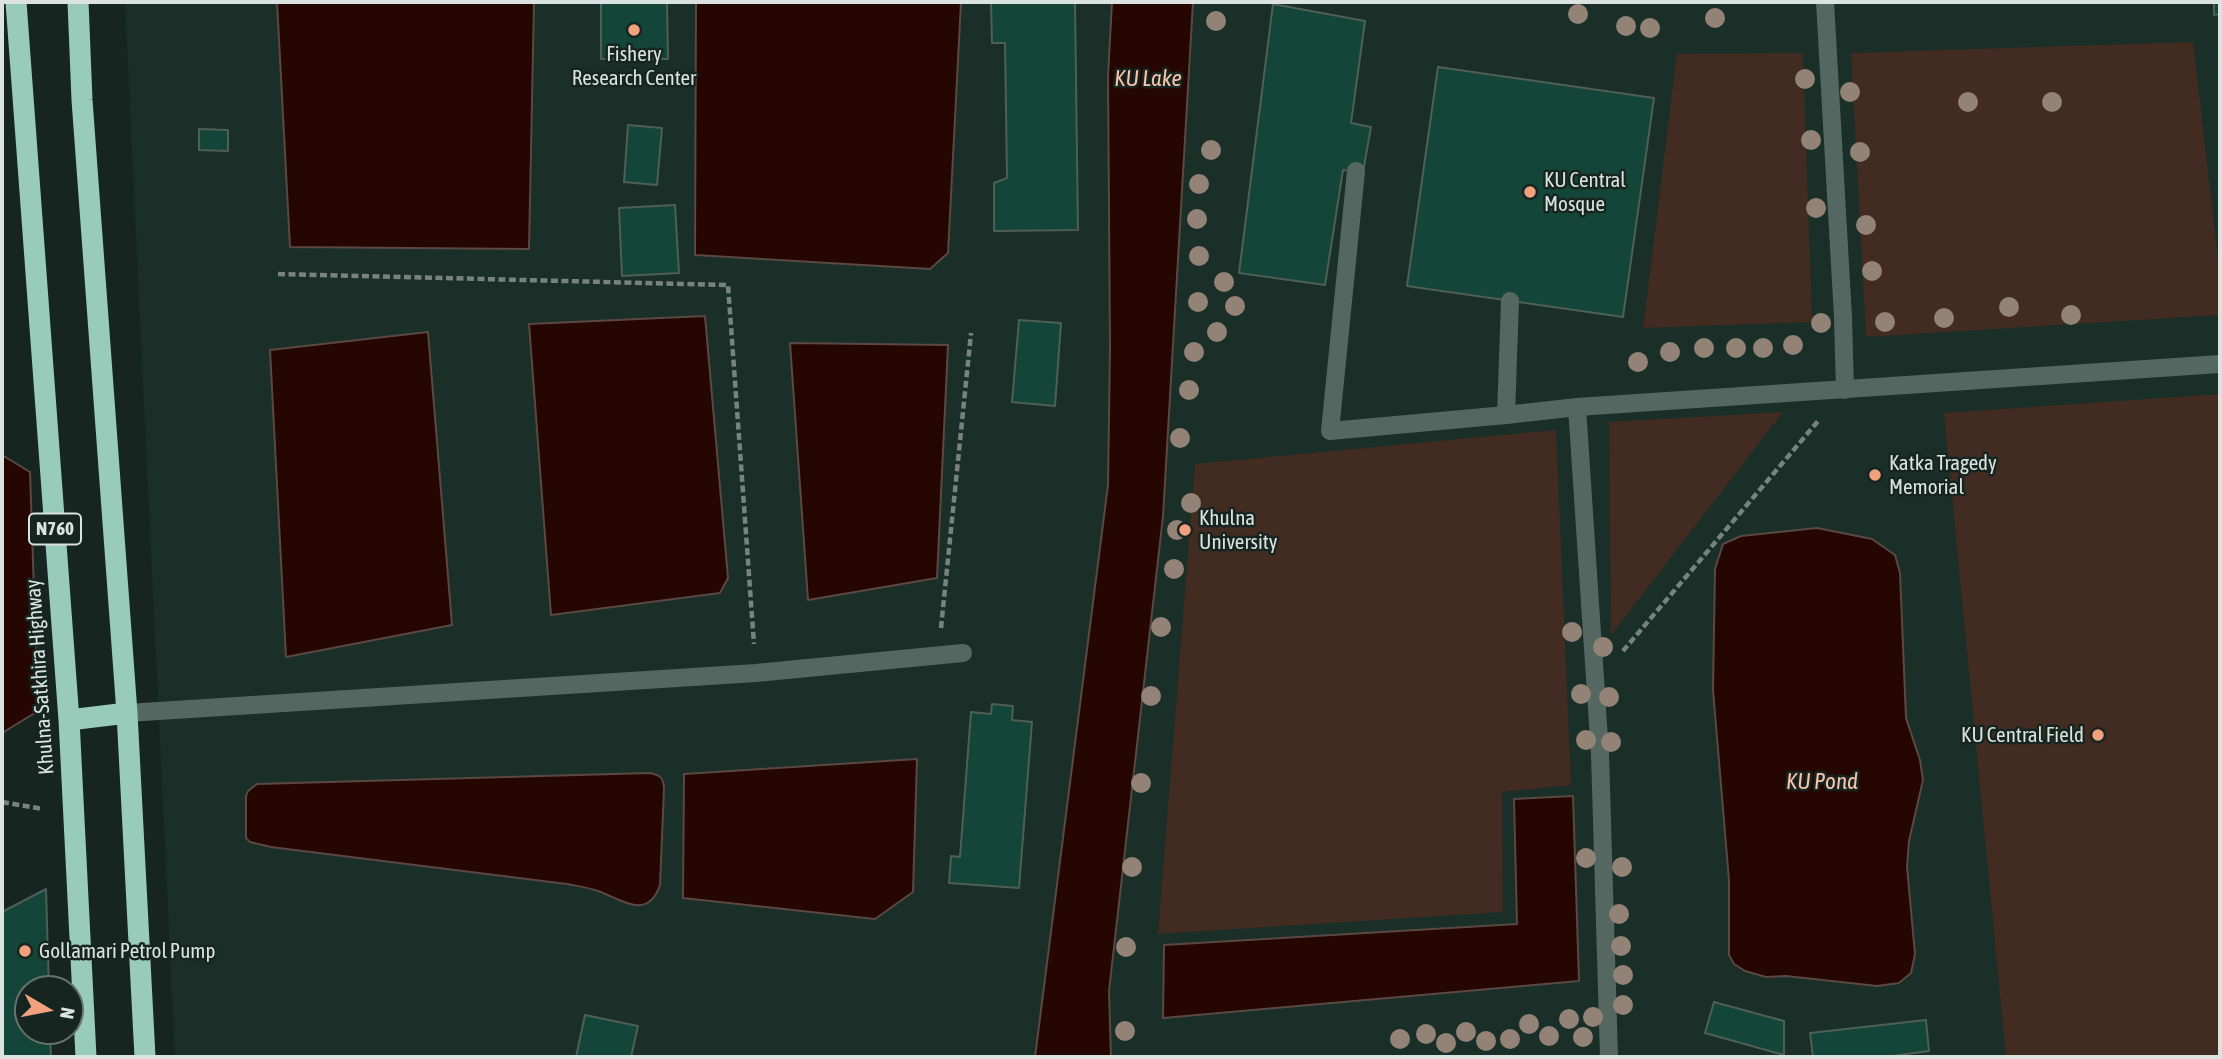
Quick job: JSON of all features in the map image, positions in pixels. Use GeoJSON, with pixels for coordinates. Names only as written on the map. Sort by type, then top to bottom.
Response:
{"type":"FeatureCollection","features":[{"type":"Feature","properties":{"kind":"highway","name":"Khulna-Satkhira Highway"},"geometry":{"type":"LineString","coordinates":[[16,2],[69,720],[86,1057]]}},
{"type":"Feature","properties":{"kind":"highway","name":"N760"},"geometry":{"type":"LineString","coordinates":[[78,2],[82,100],[127,713],[145,1057]]}},
{"type":"Feature","properties":{"kind":"highway"},"geometry":{"type":"LineString","coordinates":[[69,720],[127,713]]}},
{"type":"Feature","properties":{"kind":"lane"},"geometry":{"type":"LineString","coordinates":[[1825,2],[1845,390]]}},
{"type":"Feature","properties":{"kind":"lane"},"geometry":{"type":"LineString","coordinates":[[1356,171],[1330,430],[1577,407],[2220,364]]}},
{"type":"Feature","properties":{"kind":"lane"},"geometry":{"type":"LineString","coordinates":[[1506,415],[1510,301]]}},
{"type":"Feature","properties":{"kind":"lane"},"geometry":{"type":"LineString","coordinates":[[1577,407],[1595,684],[1610,1057]]}},
{"type":"Feature","properties":{"kind":"lane"},"geometry":{"type":"LineString","coordinates":[[127,713],[756,673],[963,653]]}},
{"type":"Feature","properties":{"kind":"path"},"geometry":{"type":"LineString","coordinates":[[278,274],[728,285],[756,673]]}},
{"type":"Feature","properties":{"kind":"path"},"geometry":{"type":"LineString","coordinates":[[938,656],[971,333]]}},
{"type":"Feature","properties":{"kind":"path"},"geometry":{"type":"LineString","coordinates":[[1595,684],[1845,390]]}},
{"type":"Feature","properties":{"kind":"path"},"geometry":{"type":"LineString","coordinates":[[2,802],[72,814]]}},
{"type":"Feature","properties":{"kind":"shaded area","name":"Khulna University"},"geometry":{"type":"Polygon","coordinates":[[[125,2],[2220,2],[2220,1057],[175,1057],[125,2]]]}},
{"type":"Feature","properties":{"kind":"shaded area"},"geometry":{"type":"Polygon","coordinates":[[[2193,42],[2220,275],[2220,315],[1866,337],[1851,53],[2193,42]]]}},
{"type":"Feature","properties":{"kind":"shaded area"},"geometry":{"type":"Polygon","coordinates":[[[1803,53],[1812,322],[1643,328],[1677,54],[1803,53]]]}},
{"type":"Feature","properties":{"kind":"shaded area","name":"KU Central Field"},"geometry":{"type":"Polygon","coordinates":[[[2220,394],[2220,1057],[2006,1057],[1944,413],[2220,394]]]}},
{"type":"Feature","properties":{"kind":"shaded area"},"geometry":{"type":"Polygon","coordinates":[[[1783,412],[1611,635],[1609,422],[1783,412]]]}},
{"type":"Feature","properties":{"kind":"shaded area"},"geometry":{"type":"Polygon","coordinates":[[[1556,430],[1571,785],[1502,792],[1503,912],[1158,934],[1195,464],[1556,430]]]}},
{"type":"Feature","properties":{"kind":"water"},"geometry":{"type":"Polygon","coordinates":[[[277,2],[534,2],[529,249],[290,247],[277,2]]]}},
{"type":"Feature","properties":{"kind":"water"},"geometry":{"type":"Polygon","coordinates":[[[696,2],[961,2],[948,253],[930,269],[695,255],[696,2]]]}},
{"type":"Feature","properties":{"kind":"water","name":"KU Lake"},"geometry":{"type":"Polygon","coordinates":[[[1112,2],[1193,2],[1163,516],[1109,991],[1111,1057],[1035,1057],[1108,485],[1108,76],[1112,2]]]}},
{"type":"Feature","properties":{"kind":"water"},"geometry":{"type":"Polygon","coordinates":[[[705,316],[728,578],[720,593],[551,615],[529,324],[705,316]]]}},
{"type":"Feature","properties":{"kind":"water"},"geometry":{"type":"Polygon","coordinates":[[[428,332],[452,625],[286,657],[270,350],[428,332]]]}},
{"type":"Feature","properties":{"kind":"water"},"geometry":{"type":"Polygon","coordinates":[[[790,343],[948,345],[937,578],[808,600],[790,343]]]}},
{"type":"Feature","properties":{"kind":"water"},"geometry":{"type":"Polygon","coordinates":[[[2,455],[30,472],[38,711],[2,733],[2,455]]]}},
{"type":"Feature","properties":{"kind":"water","name":"KU Pond"},"geometry":{"type":"Polygon","coordinates":[[[1817,528],[1872,539],[1895,555],[1900,573],[1906,718],[1920,760],[1923,780],[1909,841],[1907,867],[1915,954],[1911,973],[1899,983],[1877,986],[1786,976],[1766,977],[1745,971],[1734,964],[1729,955],[1729,880],[1713,690],[1715,569],[1723,544],[1741,536],[1817,528]]]}},
{"type":"Feature","properties":{"kind":"water"},"geometry":{"type":"Polygon","coordinates":[[[917,759],[913,892],[875,919],[683,898],[684,774],[917,759]]]}},
{"type":"Feature","properties":{"kind":"water"},"geometry":{"type":"Polygon","coordinates":[[[649,773],[660,777],[664,788],[660,885],[648,903],[640,905],[623,902],[592,889],[567,884],[271,847],[250,842],[246,838],[246,796],[257,784],[649,773]]]}},
{"type":"Feature","properties":{"kind":"water"},"geometry":{"type":"Polygon","coordinates":[[[1573,796],[1579,981],[1163,1018],[1164,945],[1517,924],[1514,799],[1573,796]]]}},
{"type":"Feature","properties":{"kind":"building","name":"Fishery Research Center"},"geometry":{"type":"Polygon","coordinates":[[[601,2],[667,2],[668,59],[601,59],[601,2]]]}},
{"type":"Feature","properties":{"kind":"building"},"geometry":{"type":"Polygon","coordinates":[[[991,2],[1075,2],[1078,230],[994,231],[994,183],[1007,178],[1005,43],[992,43],[991,2]]]}},
{"type":"Feature","properties":{"kind":"building"},"geometry":{"type":"Polygon","coordinates":[[[2214,2],[2220,2],[2220,14],[2214,15],[2214,2]]]}},
{"type":"Feature","properties":{"kind":"building"},"geometry":{"type":"Polygon","coordinates":[[[1273,4],[1365,21],[1351,123],[1371,127],[1363,172],[1343,170],[1325,285],[1239,273],[1273,4]]]}},
{"type":"Feature","properties":{"kind":"building","name":"KU Central Mosque"},"geometry":{"type":"Polygon","coordinates":[[[1438,67],[1654,98],[1623,317],[1407,286],[1438,67]]]}},
{"type":"Feature","properties":{"kind":"building"},"geometry":{"type":"Polygon","coordinates":[[[628,125],[662,128],[657,185],[624,182],[628,125]]]}},
{"type":"Feature","properties":{"kind":"building"},"geometry":{"type":"Polygon","coordinates":[[[199,129],[228,130],[228,151],[199,150],[199,129]]]}},
{"type":"Feature","properties":{"kind":"building"},"geometry":{"type":"Polygon","coordinates":[[[675,205],[679,273],[622,276],[619,208],[675,205]]]}},
{"type":"Feature","properties":{"kind":"building"},"geometry":{"type":"Polygon","coordinates":[[[1019,320],[1061,323],[1055,406],[1012,402],[1019,320]]]}},
{"type":"Feature","properties":{"kind":"building"},"geometry":{"type":"Polygon","coordinates":[[[992,704],[1013,706],[1012,720],[1032,722],[1019,888],[949,883],[951,856],[960,857],[971,712],[991,714],[992,704]]]}},
{"type":"Feature","properties":{"kind":"building","name":"Gollamari Petrol Pump"},"geometry":{"type":"Polygon","coordinates":[[[46,889],[49,975],[14,975],[14,1045],[51,1045],[51,1057],[2,1057],[2,912],[46,889]]]}},
{"type":"Feature","properties":{"kind":"building"},"geometry":{"type":"Polygon","coordinates":[[[1714,1002],[1784,1021],[1784,1055],[1705,1033],[1714,1002]]]}},
{"type":"Feature","properties":{"kind":"building"},"geometry":{"type":"Polygon","coordinates":[[[585,1015],[638,1026],[631,1057],[576,1057],[585,1015]]]}},
{"type":"Feature","properties":{"kind":"building"},"geometry":{"type":"Polygon","coordinates":[[[1926,1020],[1929,1051],[1885,1057],[1813,1057],[1810,1033],[1926,1020]]]}},
{"type":"Feature","properties":{"kind":"place","name":"Fishery Research Center"},"geometry":{"type":"Point","coordinates":[634,30]}},
{"type":"Feature","properties":{"kind":"place","name":"KU Central Mosque"},"geometry":{"type":"Point","coordinates":[1530,192]}},
{"type":"Feature","properties":{"kind":"place","name":"Katka Tragedy Memorial"},"geometry":{"type":"Point","coordinates":[1875,475]}},
{"type":"Feature","properties":{"kind":"place","name":"Khulna University"},"geometry":{"type":"Point","coordinates":[1185,530]}},
{"type":"Feature","properties":{"kind":"place","name":"KU Central Field"},"geometry":{"type":"Point","coordinates":[2098,735]}},
{"type":"Feature","properties":{"kind":"place","name":"Gollamari Petrol Pump"},"geometry":{"type":"Point","coordinates":[25,951]}}]}
